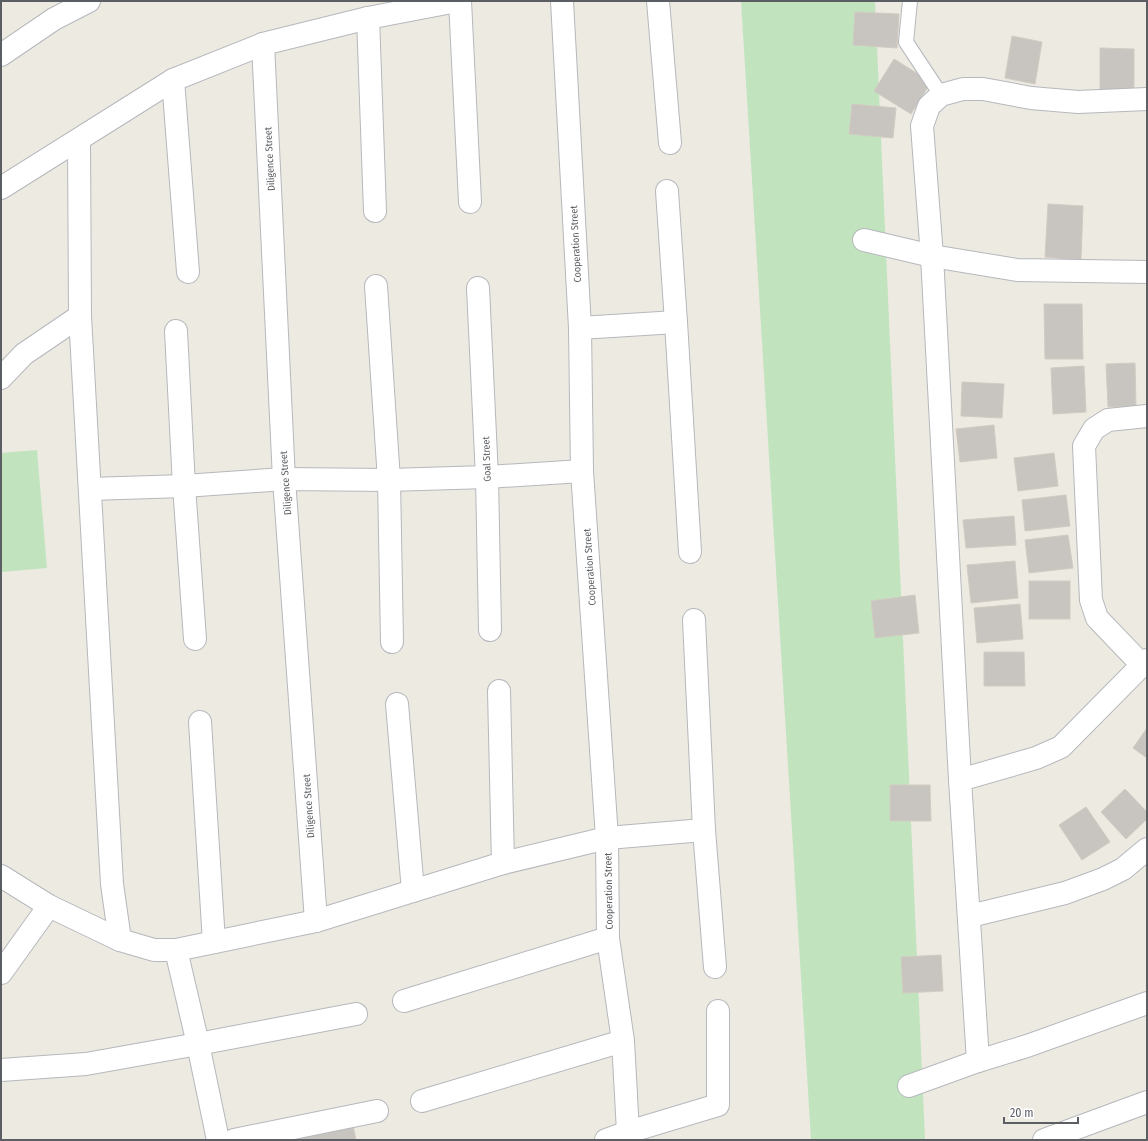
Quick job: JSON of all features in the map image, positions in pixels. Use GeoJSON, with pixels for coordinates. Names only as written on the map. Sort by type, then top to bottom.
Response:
{"type":"FeatureCollection","features":[{"type":"Feature","properties":{"kind":"street"},"geometry":{"type":"LineString","coordinates":[[1,55],[54,19],[89,1]]}},
{"type":"Feature","properties":{"kind":"street"},"geometry":{"type":"LineString","coordinates":[[1,188],[173,80],[263,44],[368,18],[456,1]]}},
{"type":"Feature","properties":{"kind":"street"},"geometry":{"type":"LineString","coordinates":[[460,1],[470,202]]}},
{"type":"Feature","properties":{"kind":"street","name":"Cooperation Street"},"geometry":{"type":"LineString","coordinates":[[562,1],[580,328],[582,471],[607,838],[608,938],[623,1041],[628,1132]]}},
{"type":"Feature","properties":{"kind":"street"},"geometry":{"type":"LineString","coordinates":[[658,1],[670,143]]}},
{"type":"Feature","properties":{"kind":"street"},"geometry":{"type":"LineString","coordinates":[[368,18],[375,211]]}},
{"type":"Feature","properties":{"kind":"street","name":"Diligence Street"},"geometry":{"type":"LineString","coordinates":[[263,44],[284,479],[316,921]]}},
{"type":"Feature","properties":{"kind":"street"},"geometry":{"type":"LineString","coordinates":[[173,80],[188,272]]}},
{"type":"Feature","properties":{"kind":"street"},"geometry":{"type":"LineString","coordinates":[[978,1061],[970,916],[960,780],[932,256],[922,126],[929,106],[941,95],[963,89],[983,89],[1030,98],[1078,102],[1147,99]]}},
{"type":"Feature","properties":{"kind":"street"},"geometry":{"type":"LineString","coordinates":[[79,140],[80,316],[112,884],[120,940]]}},
{"type":"Feature","properties":{"kind":"street"},"geometry":{"type":"LineString","coordinates":[[667,191],[690,552]]}},
{"type":"Feature","properties":{"kind":"street"},"geometry":{"type":"LineString","coordinates":[[864,240],[932,256],[1017,270],[1147,272]]}},
{"type":"Feature","properties":{"kind":"street"},"geometry":{"type":"LineString","coordinates":[[376,286],[389,480],[392,642]]}},
{"type":"Feature","properties":{"kind":"street","name":"Goal Street"},"geometry":{"type":"LineString","coordinates":[[478,288],[487,477],[490,630]]}},
{"type":"Feature","properties":{"kind":"street"},"geometry":{"type":"LineString","coordinates":[[1,378],[24,354],[80,316]]}},
{"type":"Feature","properties":{"kind":"street"},"geometry":{"type":"LineString","coordinates":[[580,328],[676,322]]}},
{"type":"Feature","properties":{"kind":"street"},"geometry":{"type":"LineString","coordinates":[[176,331],[184,486],[195,639]]}},
{"type":"Feature","properties":{"kind":"street"},"geometry":{"type":"LineString","coordinates":[[960,780],[1036,758],[1061,747],[1145,663],[1097,618],[1091,600],[1084,446],[1094,429],[1108,420],[1147,416]]}},
{"type":"Feature","properties":{"kind":"street"},"geometry":{"type":"LineString","coordinates":[[90,489],[184,486],[284,479],[389,480],[487,477],[582,471]]}},
{"type":"Feature","properties":{"kind":"street"},"geometry":{"type":"LineString","coordinates":[[694,620],[704,830],[715,967]]}},
{"type":"Feature","properties":{"kind":"street"},"geometry":{"type":"LineString","coordinates":[[499,691],[502,862]]}},
{"type":"Feature","properties":{"kind":"street"},"geometry":{"type":"LineString","coordinates":[[397,704],[414,891]]}},
{"type":"Feature","properties":{"kind":"street"},"geometry":{"type":"LineString","coordinates":[[200,722],[214,942]]}},
{"type":"Feature","properties":{"kind":"street"},"geometry":{"type":"LineString","coordinates":[[1,876],[50,906],[120,940],[154,950],[176,950],[316,921],[502,862],[607,838],[704,830]]}},
{"type":"Feature","properties":{"kind":"street"},"geometry":{"type":"LineString","coordinates":[[970,916],[1065,893],[1090,884],[1123,869],[1147,849]]}},
{"type":"Feature","properties":{"kind":"street"},"geometry":{"type":"LineString","coordinates":[[1,973],[50,906]]}},
{"type":"Feature","properties":{"kind":"street"},"geometry":{"type":"LineString","coordinates":[[404,1001],[608,938]]}},
{"type":"Feature","properties":{"kind":"street"},"geometry":{"type":"LineString","coordinates":[[176,950],[218,1140]]}},
{"type":"Feature","properties":{"kind":"street"},"geometry":{"type":"LineString","coordinates":[[909,1086],[1147,1004]]}},
{"type":"Feature","properties":{"kind":"street"},"geometry":{"type":"LineString","coordinates":[[606,1140],[718,1105],[718,1012]]}},
{"type":"Feature","properties":{"kind":"street"},"geometry":{"type":"LineString","coordinates":[[1,1070],[86,1064],[356,1014]]}},
{"type":"Feature","properties":{"kind":"street"},"geometry":{"type":"LineString","coordinates":[[422,1101],[623,1041]]}},
{"type":"Feature","properties":{"kind":"street"},"geometry":{"type":"LineString","coordinates":[[1044,1140],[1147,1102]]}},
{"type":"Feature","properties":{"kind":"street"},"geometry":{"type":"LineString","coordinates":[[234,1140],[377,1111]]}},
{"type":"Feature","properties":{"kind":"lane"},"geometry":{"type":"LineString","coordinates":[[910,1],[906,42],[941,95]]}},
{"type":"Feature","properties":{"kind":"green space"},"geometry":{"type":"Polygon","coordinates":[[[741,1],[875,1],[925,1140],[811,1140],[741,1]]]}},
{"type":"Feature","properties":{"kind":"green space"},"geometry":{"type":"Polygon","coordinates":[[[37,450],[47,568],[1,572],[1,453],[37,450]]]}},
{"type":"Feature","properties":{"kind":"building"},"geometry":{"type":"Polygon","coordinates":[[[855,12],[899,14],[897,48],[853,45],[855,12]]]}},
{"type":"Feature","properties":{"kind":"building"},"geometry":{"type":"Polygon","coordinates":[[[1012,36],[1042,42],[1035,84],[1005,78],[1012,36]]]}},
{"type":"Feature","properties":{"kind":"building"},"geometry":{"type":"Polygon","coordinates":[[[1100,48],[1134,49],[1134,92],[1100,91],[1100,48]]]}},
{"type":"Feature","properties":{"kind":"building"},"geometry":{"type":"Polygon","coordinates":[[[894,59],[931,82],[911,114],[874,91],[894,59]]]}},
{"type":"Feature","properties":{"kind":"building"},"geometry":{"type":"Polygon","coordinates":[[[852,104],[896,108],[893,138],[849,134],[852,104]]]}},
{"type":"Feature","properties":{"kind":"building"},"geometry":{"type":"Polygon","coordinates":[[[1048,204],[1083,206],[1081,260],[1045,257],[1048,204]]]}},
{"type":"Feature","properties":{"kind":"building"},"geometry":{"type":"Polygon","coordinates":[[[1044,304],[1082,304],[1083,359],[1045,359],[1044,304]]]}},
{"type":"Feature","properties":{"kind":"building"},"geometry":{"type":"Polygon","coordinates":[[[1135,363],[1136,406],[1108,407],[1106,364],[1135,363]]]}},
{"type":"Feature","properties":{"kind":"building"},"geometry":{"type":"Polygon","coordinates":[[[1084,366],[1086,412],[1053,414],[1051,368],[1084,366]]]}},
{"type":"Feature","properties":{"kind":"building"},"geometry":{"type":"Polygon","coordinates":[[[962,382],[1004,384],[1002,418],[961,416],[962,382]]]}},
{"type":"Feature","properties":{"kind":"building"},"geometry":{"type":"Polygon","coordinates":[[[994,425],[997,458],[960,462],[956,429],[994,425]]]}},
{"type":"Feature","properties":{"kind":"building"},"geometry":{"type":"Polygon","coordinates":[[[1054,453],[1058,486],[1018,491],[1014,458],[1054,453]]]}},
{"type":"Feature","properties":{"kind":"building"},"geometry":{"type":"Polygon","coordinates":[[[1066,495],[1070,526],[1025,531],[1022,500],[1066,495]]]}},
{"type":"Feature","properties":{"kind":"building"},"geometry":{"type":"Polygon","coordinates":[[[1014,516],[1016,545],[966,548],[963,520],[1014,516]]]}},
{"type":"Feature","properties":{"kind":"building"},"geometry":{"type":"Polygon","coordinates":[[[1068,535],[1073,568],[1029,573],[1025,540],[1068,535]]]}},
{"type":"Feature","properties":{"kind":"building"},"geometry":{"type":"Polygon","coordinates":[[[1015,561],[1018,598],[971,603],[967,565],[1015,561]]]}},
{"type":"Feature","properties":{"kind":"building"},"geometry":{"type":"Polygon","coordinates":[[[1029,581],[1070,581],[1070,619],[1029,619],[1029,581]]]}},
{"type":"Feature","properties":{"kind":"building"},"geometry":{"type":"Polygon","coordinates":[[[915,595],[919,633],[875,638],[871,601],[915,595]]]}},
{"type":"Feature","properties":{"kind":"building"},"geometry":{"type":"Polygon","coordinates":[[[1020,604],[1023,639],[977,643],[974,608],[1020,604]]]}},
{"type":"Feature","properties":{"kind":"building"},"geometry":{"type":"Polygon","coordinates":[[[984,652],[1024,652],[1025,686],[984,686],[984,652]]]}},
{"type":"Feature","properties":{"kind":"building"},"geometry":{"type":"Polygon","coordinates":[[[1147,728],[1147,758],[1133,748],[1147,728]]]}},
{"type":"Feature","properties":{"kind":"building"},"geometry":{"type":"Polygon","coordinates":[[[890,785],[930,785],[931,821],[890,821],[890,785]]]}},
{"type":"Feature","properties":{"kind":"building"},"geometry":{"type":"Polygon","coordinates":[[[1125,789],[1147,812],[1147,819],[1126,839],[1101,812],[1125,789]]]}},
{"type":"Feature","properties":{"kind":"building"},"geometry":{"type":"Polygon","coordinates":[[[1086,807],[1110,842],[1082,860],[1059,825],[1086,807]]]}},
{"type":"Feature","properties":{"kind":"building"},"geometry":{"type":"Polygon","coordinates":[[[941,955],[943,991],[903,993],[901,957],[941,955]]]}},
{"type":"Feature","properties":{"kind":"building"},"geometry":{"type":"Polygon","coordinates":[[[353,1125],[356,1140],[279,1140],[353,1125]]]}}]}
